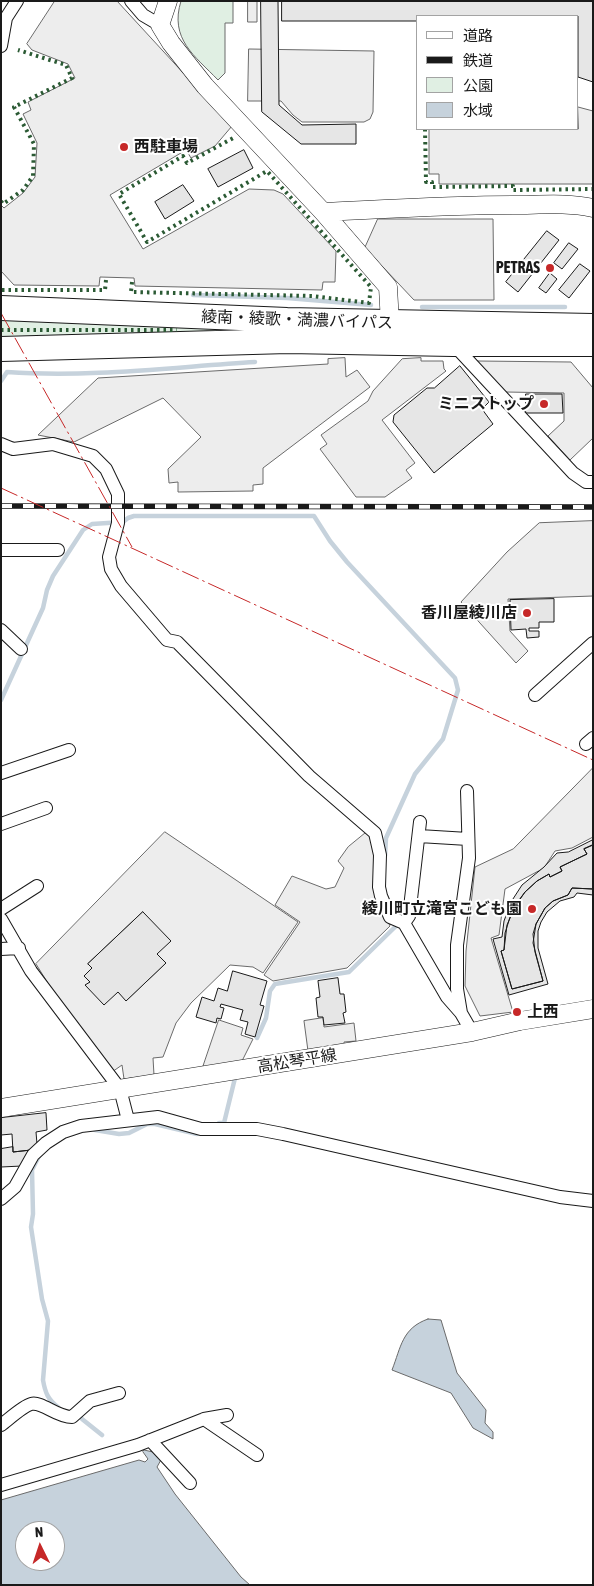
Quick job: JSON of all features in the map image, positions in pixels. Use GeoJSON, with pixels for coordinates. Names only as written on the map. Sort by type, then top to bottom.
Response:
{"type":"FeatureCollection","features":[{"type":"Feature","properties":{"kind":"highway","name":"綾南・綾歌・満濃バイパス"},"geometry":{"type":"LineString","coordinates":[[1,308],[390,323],[593,326]]}},
{"type":"Feature","properties":{"kind":"highway","name":"綾南・綾歌・満濃バイパス"},"geometry":{"type":"LineString","coordinates":[[1,349],[288,341],[593,344]]}},
{"type":"Feature","properties":{"kind":"street"},"geometry":{"type":"LineString","coordinates":[[1,46],[4,14],[17,1]]}},
{"type":"Feature","properties":{"kind":"street"},"geometry":{"type":"LineString","coordinates":[[131,1],[143,15],[160,25],[171,43],[206,86],[323,212],[388,288],[390,323]]}},
{"type":"Feature","properties":{"kind":"street"},"geometry":{"type":"LineString","coordinates":[[160,25],[168,1]]}},
{"type":"Feature","properties":{"kind":"street"},"geometry":{"type":"LineString","coordinates":[[323,212],[412,207],[503,205],[573,205],[593,208]]}},
{"type":"Feature","properties":{"kind":"street"},"geometry":{"type":"LineString","coordinates":[[453,344],[573,473],[586,482],[593,482]]}},
{"type":"Feature","properties":{"kind":"street"},"geometry":{"type":"LineString","coordinates":[[1,444],[13,449],[53,444],[93,456],[106,469],[118,494],[118,522],[109,557],[111,569],[121,586],[167,640],[177,642],[309,776],[376,833],[380,855],[379,887],[390,917],[404,923],[447,997],[461,1013],[472,1032]]}},
{"type":"Feature","properties":{"kind":"street"},"geometry":{"type":"LineString","coordinates":[[1,550],[58,550]]}},
{"type":"Feature","properties":{"kind":"street"},"geometry":{"type":"LineString","coordinates":[[1,630],[20,649]]}},
{"type":"Feature","properties":{"kind":"street"},"geometry":{"type":"LineString","coordinates":[[535,695],[593,643]]}},
{"type":"Feature","properties":{"kind":"street"},"geometry":{"type":"LineString","coordinates":[[1,773],[69,750]]}},
{"type":"Feature","properties":{"kind":"street"},"geometry":{"type":"LineString","coordinates":[[461,1013],[457,989],[457,945],[469,858],[467,791]]}},
{"type":"Feature","properties":{"kind":"street"},"geometry":{"type":"LineString","coordinates":[[1,824],[46,808]]}},
{"type":"Feature","properties":{"kind":"street"},"geometry":{"type":"LineString","coordinates":[[404,923],[409,916],[420,822]]}},
{"type":"Feature","properties":{"kind":"street"},"geometry":{"type":"LineString","coordinates":[[418,836],[468,839]]}},
{"type":"Feature","properties":{"kind":"street"},"geometry":{"type":"LineString","coordinates":[[1,909],[37,886]]}},
{"type":"Feature","properties":{"kind":"street"},"geometry":{"type":"LineString","coordinates":[[1,919],[31,971],[120,1089],[128,1120]]}},
{"type":"Feature","properties":{"kind":"street"},"geometry":{"type":"LineString","coordinates":[[1,949],[19,948]]}},
{"type":"Feature","properties":{"kind":"street","name":"高松琴平線"},"geometry":{"type":"LineString","coordinates":[[1,1108],[472,1032],[593,1009]]}},
{"type":"Feature","properties":{"kind":"street"},"geometry":{"type":"LineString","coordinates":[[1,1199],[15,1187],[34,1155],[63,1132],[81,1126],[158,1118],[201,1129],[257,1129],[560,1197],[593,1201]]}},
{"type":"Feature","properties":{"kind":"street"},"geometry":{"type":"LineString","coordinates":[[1,1425],[30,1404],[39,1404],[62,1417],[72,1417],[90,1402],[119,1393]]}},
{"type":"Feature","properties":{"kind":"street"},"geometry":{"type":"LineString","coordinates":[[1,1485],[138,1445],[204,1419],[227,1415]]}},
{"type":"Feature","properties":{"kind":"street"},"geometry":{"type":"LineString","coordinates":[[204,1419],[257,1455]]}},
{"type":"Feature","properties":{"kind":"street"},"geometry":{"type":"LineString","coordinates":[[150,1440],[190,1483]]}},
{"type":"Feature","properties":{"kind":"green space"},"geometry":{"type":"Polygon","coordinates":[[[181,1],[233,1],[233,23],[225,23],[225,73],[218,80],[186,46],[181,36],[178,26],[178,14],[181,1]]]}},
{"type":"Feature","properties":{"kind":"green space"},"geometry":{"type":"Polygon","coordinates":[[[1,317],[379,331],[1,342],[1,317]]]}},
{"type":"Feature","properties":{"kind":"shaded area","name":"西駐車場"},"geometry":{"type":"Polygon","coordinates":[[[55,1],[117,1],[232,126],[215,146],[191,158],[186,150],[110,195],[143,249],[249,189],[274,190],[283,194],[336,251],[335,282],[323,282],[322,290],[135,286],[134,278],[100,277],[99,286],[14,285],[1,271],[1,205],[4,208],[23,193],[35,177],[37,143],[23,114],[31,110],[28,102],[75,78],[68,64],[32,50],[27,44],[55,1]]]}},
{"type":"Feature","properties":{"kind":"shaded area"},"geometry":{"type":"Polygon","coordinates":[[[248,1],[257,1],[257,22],[248,22],[248,1]]]}},
{"type":"Feature","properties":{"kind":"shaded area"},"geometry":{"type":"Polygon","coordinates":[[[249,49],[374,51],[373,112],[370,119],[364,122],[302,122],[281,101],[248,101],[249,49]]]}},
{"type":"Feature","properties":{"kind":"shaded area"},"geometry":{"type":"Polygon","coordinates":[[[579,107],[593,111],[593,184],[439,184],[439,174],[429,174],[429,130],[579,130],[579,107]]]}},
{"type":"Feature","properties":{"kind":"shaded area"},"geometry":{"type":"Polygon","coordinates":[[[378,219],[493,219],[494,300],[414,300],[365,248],[378,219]]]}},
{"type":"Feature","properties":{"kind":"shaded area"},"geometry":{"type":"Polygon","coordinates":[[[345,358],[346,377],[357,370],[370,387],[263,468],[263,484],[253,485],[253,491],[178,492],[178,482],[169,483],[168,469],[201,437],[163,398],[74,442],[38,435],[98,378],[328,364],[328,359],[345,358]]]}},
{"type":"Feature","properties":{"kind":"shaded area"},"geometry":{"type":"Polygon","coordinates":[[[421,358],[421,361],[443,361],[446,371],[382,420],[415,463],[406,470],[412,478],[385,497],[356,497],[320,449],[327,444],[321,435],[368,401],[373,391],[402,359],[421,358]]]}},
{"type":"Feature","properties":{"kind":"shaded area"},"geometry":{"type":"Polygon","coordinates":[[[477,361],[571,362],[593,388],[593,438],[570,460],[548,436],[564,421],[564,393],[505,392],[477,361]]]}},
{"type":"Feature","properties":{"kind":"shaded area"},"geometry":{"type":"Polygon","coordinates":[[[593,521],[593,596],[508,599],[510,631],[528,651],[516,663],[461,602],[507,552],[539,523],[593,521]]]}},
{"type":"Feature","properties":{"kind":"shaded area"},"geometry":{"type":"Polygon","coordinates":[[[593,768],[593,837],[572,848],[555,851],[544,868],[505,889],[499,935],[491,938],[513,1012],[480,1016],[465,986],[466,951],[475,867],[513,849],[593,768]]]}},
{"type":"Feature","properties":{"kind":"shaded area"},"geometry":{"type":"Polygon","coordinates":[[[368,831],[373,838],[380,903],[390,926],[347,968],[273,981],[264,975],[300,922],[275,905],[292,876],[326,889],[335,887],[344,868],[338,861],[348,847],[368,831]]]}},
{"type":"Feature","properties":{"kind":"shaded area"},"geometry":{"type":"Polygon","coordinates":[[[165,832],[298,922],[263,973],[253,967],[230,965],[191,1003],[176,1023],[163,1057],[153,1058],[154,1075],[124,1079],[122,1065],[112,1072],[59,1001],[36,964],[165,832]],[[143,912],[88,964],[92,968],[84,976],[90,982],[86,985],[118,992],[127,1000],[166,963],[157,954],[143,912]]]}},
{"type":"Feature","properties":{"kind":"shaded area"},"geometry":{"type":"Polygon","coordinates":[[[323,1018],[324,1027],[354,1023],[356,1041],[344,1042],[344,1046],[308,1051],[304,1021],[323,1018]]]}},
{"type":"Feature","properties":{"kind":"shaded area"},"geometry":{"type":"Polygon","coordinates":[[[219,1020],[243,1028],[241,1035],[253,1039],[241,1063],[203,1067],[219,1020]]]}},
{"type":"Feature","properties":{"kind":"water"},"geometry":{"type":"Polygon","coordinates":[[[428,1319],[441,1320],[457,1373],[486,1410],[485,1423],[493,1432],[493,1439],[473,1428],[451,1393],[392,1370],[400,1346],[408,1333],[419,1323],[428,1319]]]}},
{"type":"Feature","properties":{"kind":"water"},"geometry":{"type":"Polygon","coordinates":[[[144,1450],[153,1452],[162,1458],[157,1467],[175,1494],[241,1577],[250,1585],[1,1585],[1,1500],[139,1460],[145,1462],[148,1459],[143,1452],[144,1450]]]}},
{"type":"Feature","properties":{"kind":"building"},"geometry":{"type":"Polygon","coordinates":[[[261,1],[278,1],[279,105],[302,125],[356,124],[356,144],[301,144],[262,112],[261,1]]]}},
{"type":"Feature","properties":{"kind":"building"},"geometry":{"type":"Polygon","coordinates":[[[282,1],[593,1],[593,82],[579,77],[579,15],[416,15],[416,21],[282,21],[282,1]]]}},
{"type":"Feature","properties":{"kind":"building"},"geometry":{"type":"Polygon","coordinates":[[[244,150],[253,168],[218,187],[208,169],[244,150]]]}},
{"type":"Feature","properties":{"kind":"building"},"geometry":{"type":"Polygon","coordinates":[[[183,185],[194,201],[165,219],[155,202],[183,185]]]}},
{"type":"Feature","properties":{"kind":"building"},"geometry":{"type":"Polygon","coordinates":[[[547,231],[559,240],[518,292],[506,282],[547,231]]]}},
{"type":"Feature","properties":{"kind":"building"},"geometry":{"type":"Polygon","coordinates":[[[569,243],[578,249],[562,269],[554,263],[569,243]]]}},
{"type":"Feature","properties":{"kind":"building"},"geometry":{"type":"Polygon","coordinates":[[[580,264],[590,271],[569,298],[559,290],[580,264]]]}},
{"type":"Feature","properties":{"kind":"building"},"geometry":{"type":"Polygon","coordinates":[[[550,273],[557,279],[546,293],[539,288],[550,273]]]}},
{"type":"Feature","properties":{"kind":"building"},"geometry":{"type":"Polygon","coordinates":[[[460,366],[489,402],[482,409],[493,424],[434,473],[393,422],[394,415],[427,388],[434,388],[460,366]]]}},
{"type":"Feature","properties":{"kind":"building","name":"ミニストップ"},"geometry":{"type":"Polygon","coordinates":[[[526,394],[562,394],[563,413],[526,413],[526,394]]]}},
{"type":"Feature","properties":{"kind":"building"},"geometry":{"type":"Polygon","coordinates":[[[554,599],[554,622],[539,622],[539,628],[529,628],[529,631],[539,631],[539,637],[527,638],[526,629],[511,630],[510,600],[554,599]]]}},
{"type":"Feature","properties":{"kind":"building"},"geometry":{"type":"Polygon","coordinates":[[[593,840],[593,845],[584,849],[587,854],[560,867],[562,871],[550,877],[549,874],[537,881],[525,892],[512,911],[505,933],[504,950],[501,951],[512,989],[543,981],[535,952],[533,934],[545,908],[553,901],[568,895],[572,888],[593,889],[593,895],[577,893],[574,897],[560,901],[547,912],[541,922],[538,931],[538,948],[548,984],[509,995],[493,939],[502,937],[504,921],[511,902],[522,885],[544,867],[557,853],[568,852],[593,840]]]}},
{"type":"Feature","properties":{"kind":"building"},"geometry":{"type":"Polygon","coordinates":[[[593,845],[593,889],[572,888],[568,895],[553,901],[545,908],[536,924],[533,943],[543,981],[512,989],[501,951],[504,950],[507,925],[516,904],[537,881],[549,874],[550,877],[562,871],[560,867],[587,854],[584,849],[593,845]]]}},
{"type":"Feature","properties":{"kind":"building"},"geometry":{"type":"Polygon","coordinates":[[[143,912],[171,941],[157,954],[166,963],[126,1001],[118,992],[104,1005],[85,985],[90,982],[84,976],[92,968],[88,964],[143,912]]]}},
{"type":"Feature","properties":{"kind":"building"},"geometry":{"type":"Polygon","coordinates":[[[233,971],[267,981],[260,1005],[264,1006],[255,1037],[245,1034],[248,1022],[240,1020],[243,1010],[221,1004],[220,1007],[224,1008],[221,1019],[217,1018],[216,1023],[196,1017],[202,997],[214,1001],[218,988],[227,991],[233,971]]]}},
{"type":"Feature","properties":{"kind":"building"},"geometry":{"type":"Polygon","coordinates":[[[338,978],[340,994],[344,994],[346,1012],[343,1013],[345,1023],[324,1025],[323,1017],[318,1017],[316,998],[320,997],[318,981],[338,978]]]}},
{"type":"Feature","properties":{"kind":"building"},"geometry":{"type":"Polygon","coordinates":[[[46,1113],[47,1130],[36,1132],[37,1144],[31,1150],[13,1152],[12,1134],[1,1135],[1,1118],[46,1113]]]}},
{"type":"Feature","properties":{"kind":"building"},"geometry":{"type":"Polygon","coordinates":[[[13,1147],[13,1152],[31,1150],[22,1166],[1,1167],[1,1149],[13,1147]]]}},
{"type":"Feature","properties":{"kind":"waterway"},"geometry":{"type":"LineString","coordinates":[[193,295],[287,298],[371,305]]}},
{"type":"Feature","properties":{"kind":"waterway"},"geometry":{"type":"LineString","coordinates":[[422,307],[565,307]]}},
{"type":"Feature","properties":{"kind":"waterway"},"geometry":{"type":"LineString","coordinates":[[1,381],[7,372],[100,373],[255,362]]}},
{"type":"Feature","properties":{"kind":"waterway"},"geometry":{"type":"LineString","coordinates":[[1,700],[43,608],[47,590],[53,576],[83,530],[92,524],[123,522],[134,516],[314,516],[330,541],[347,562],[455,678],[458,690],[443,739],[415,774],[386,838],[385,856]]}},
{"type":"Feature","properties":{"kind":"waterway"},"geometry":{"type":"LineString","coordinates":[[257,1038],[266,1018],[270,991],[275,984],[349,972],[395,927]]}},
{"type":"Feature","properties":{"kind":"waterway"},"geometry":{"type":"LineString","coordinates":[[219,1123],[224,1123],[235,1078]]}},
{"type":"Feature","properties":{"kind":"waterway"},"geometry":{"type":"LineString","coordinates":[[95,1130],[119,1134],[129,1133],[147,1124],[155,1124],[197,1134]]}},
{"type":"Feature","properties":{"kind":"waterway"},"geometry":{"type":"LineString","coordinates":[[39,1156],[32,1170],[33,1214],[31,1227],[42,1299],[48,1321],[43,1380],[48,1395],[58,1407]]}},
{"type":"Feature","properties":{"kind":"waterway"},"geometry":{"type":"LineString","coordinates":[[82,1419],[102,1435]]}},
{"type":"Feature","properties":{"kind":"railway"},"geometry":{"type":"LineString","coordinates":[[1,506],[593,507]]}},
{"type":"Feature","properties":{"kind":"hedge"},"geometry":{"type":"LineString","coordinates":[[1,201],[3,204],[23,190],[33,176],[34,144],[14,107],[72,78],[66,65],[18,50]]}},
{"type":"Feature","properties":{"kind":"hedge"},"geometry":{"type":"LineString","coordinates":[[425,130],[426,182],[432,182],[432,187],[513,186],[513,190],[593,189]]}},
{"type":"Feature","properties":{"kind":"hedge"},"geometry":{"type":"LineString","coordinates":[[132,282],[131,292],[312,296],[369,303],[371,287],[267,171],[147,242],[119,194],[183,156],[187,163],[235,137]]}},
{"type":"Feature","properties":{"kind":"hedge"},"geometry":{"type":"LineString","coordinates":[[2,290],[105,290],[106,280]]}},
{"type":"Feature","properties":{"kind":"hedge"},"geometry":{"type":"LineString","coordinates":[[1,330],[177,330]]}},
{"type":"Feature","properties":{"kind":"power"},"geometry":{"type":"LineString","coordinates":[[1,313],[132,547]]}},
{"type":"Feature","properties":{"kind":"power"},"geometry":{"type":"LineString","coordinates":[[1,488],[593,760]]}},
{"type":"Feature","properties":{"kind":"place","name":"西駐車場"},"geometry":{"type":"Point","coordinates":[124,147]}},
{"type":"Feature","properties":{"kind":"place","name":"PETRAS"},"geometry":{"type":"Point","coordinates":[550,268]}},
{"type":"Feature","properties":{"kind":"place","name":"ミニストップ"},"geometry":{"type":"Point","coordinates":[544,404]}},
{"type":"Feature","properties":{"kind":"place","name":"香川屋綾川店"},"geometry":{"type":"Point","coordinates":[527,613]}},
{"type":"Feature","properties":{"kind":"place","name":"綾川町立滝宮こども園"},"geometry":{"type":"Point","coordinates":[532,909]}},
{"type":"Feature","properties":{"kind":"place","name":"上西"},"geometry":{"type":"Point","coordinates":[517,1012]}}]}
